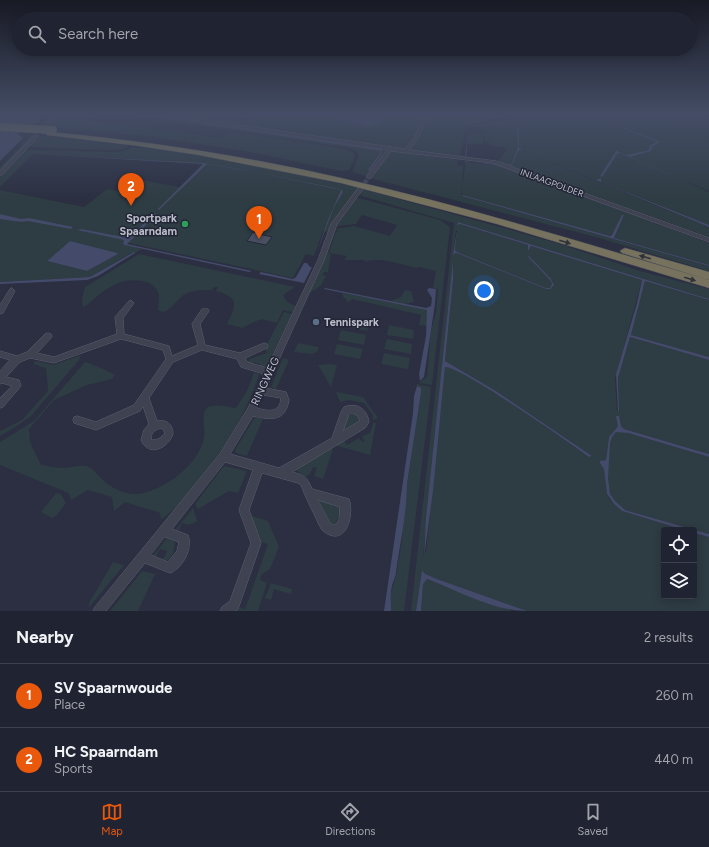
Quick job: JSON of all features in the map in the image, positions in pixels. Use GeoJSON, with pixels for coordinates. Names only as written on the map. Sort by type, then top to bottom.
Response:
{"type":"FeatureCollection","features":[{"type":"Feature","properties":{"kind":"highway"},"geometry":{"type":"LineString","coordinates":[[132,143],[226,156],[345,181],[449,208],[709,284]]}},
{"type":"Feature","properties":{"kind":"highway"},"geometry":{"type":"LineString","coordinates":[[171,143],[234,152],[300,165],[446,201],[709,276]]}},
{"type":"Feature","properties":{"kind":"street"},"geometry":{"type":"LineString","coordinates":[[0,174],[31,143]]}},
{"type":"Feature","properties":{"kind":"street","name":"INLAAGPOLDER"},"geometry":{"type":"LineString","coordinates":[[346,143],[498,163],[709,240]]}},
{"type":"Feature","properties":{"kind":"street"},"geometry":{"type":"LineString","coordinates":[[406,151],[413,143]]}},
{"type":"Feature","properties":{"kind":"street"},"geometry":{"type":"LineString","coordinates":[[369,177],[390,149]]}},
{"type":"Feature","properties":{"kind":"street","name":"RINGWEG"},"geometry":{"type":"LineString","coordinates":[[99,611],[223,457],[251,411],[321,260],[334,224],[360,188]]}},
{"type":"Feature","properties":{"kind":"street"},"geometry":{"type":"LineString","coordinates":[[0,311],[12,291]]}},
{"type":"Feature","properties":{"kind":"street"},"geometry":{"type":"LineString","coordinates":[[121,336],[119,317],[131,303]]}},
{"type":"Feature","properties":{"kind":"street"},"geometry":{"type":"LineString","coordinates":[[202,347],[196,324],[205,311]]}},
{"type":"Feature","properties":{"kind":"street"},"geometry":{"type":"LineString","coordinates":[[30,355],[48,336]]}},
{"type":"Feature","properties":{"kind":"street"},"geometry":{"type":"LineString","coordinates":[[0,404],[17,386],[16,384],[0,380],[3,373],[17,359],[30,355],[54,360],[121,336],[166,348],[170,360]]}},
{"type":"Feature","properties":{"kind":"street"},"geometry":{"type":"LineString","coordinates":[[76,420],[96,426],[137,408],[170,360],[202,347],[240,356],[264,346]]}},
{"type":"Feature","properties":{"kind":"street"},"geometry":{"type":"LineString","coordinates":[[0,354],[17,359]]}},
{"type":"Feature","properties":{"kind":"street"},"geometry":{"type":"LineString","coordinates":[[240,356],[244,365],[268,372]]}},
{"type":"Feature","properties":{"kind":"street"},"geometry":{"type":"LineString","coordinates":[[251,411],[274,415],[279,414],[282,410],[285,401],[283,395],[260,391]]}},
{"type":"Feature","properties":{"kind":"street"},"geometry":{"type":"LineString","coordinates":[[144,398],[154,426]]}},
{"type":"Feature","properties":{"kind":"street"},"geometry":{"type":"LineString","coordinates":[[282,472],[336,441]]}},
{"type":"Feature","properties":{"kind":"street"},"geometry":{"type":"LineString","coordinates":[[223,457],[282,472],[300,479],[310,494]]}},
{"type":"Feature","properties":{"kind":"street"},"geometry":{"type":"LineString","coordinates":[[226,611],[234,605],[256,543],[244,510],[259,467]]}},
{"type":"Feature","properties":{"kind":"street"},"geometry":{"type":"LineString","coordinates":[[143,557],[170,568],[178,561],[185,547],[184,539],[164,531]]}},
{"type":"Feature","properties":{"kind":"shaded area"},"geometry":{"type":"Polygon","coordinates":[[[24,143],[28,143],[0,173],[0,167],[24,143]]]}},
{"type":"Feature","properties":{"kind":"shaded area"},"geometry":{"type":"Polygon","coordinates":[[[33,143],[104,143],[128,146],[124,149],[106,150],[32,147],[31,145],[33,143]]]}},
{"type":"Feature","properties":{"kind":"shaded area"},"geometry":{"type":"Polygon","coordinates":[[[190,143],[303,143],[346,149],[354,153],[355,157],[349,170],[342,171],[244,151],[190,143]]]}},
{"type":"Feature","properties":{"kind":"shaded area"},"geometry":{"type":"Polygon","coordinates":[[[313,143],[344,143],[382,148],[386,150],[368,177],[353,172],[359,155],[356,151],[349,148],[313,143]]]}},
{"type":"Feature","properties":{"kind":"shaded area"},"geometry":{"type":"Polygon","coordinates":[[[358,143],[463,143],[460,157],[358,143]]]}},
{"type":"Feature","properties":{"kind":"shaded area"},"geometry":{"type":"Polygon","coordinates":[[[468,143],[483,143],[483,144],[468,143]]]}},
{"type":"Feature","properties":{"kind":"shaded area"},"geometry":{"type":"Polygon","coordinates":[[[489,143],[518,143],[518,148],[511,165],[498,161],[507,149],[489,145],[489,143]]]}},
{"type":"Feature","properties":{"kind":"shaded area"},"geometry":{"type":"Polygon","coordinates":[[[519,143],[709,143],[709,191],[667,173],[709,192],[709,225],[601,182],[600,178],[596,180],[528,153],[709,227],[709,237],[514,167],[512,165],[519,150],[524,151],[519,148],[519,143]]]}},
{"type":"Feature","properties":{"kind":"shaded area","name":"Sportpark Spaarndam"},"geometry":{"type":"Polygon","coordinates":[[[133,147],[219,158],[359,188],[335,219],[328,232],[323,231],[314,256],[306,254],[293,278],[124,242],[123,243],[142,249],[135,253],[131,253],[90,277],[0,282],[0,190],[84,207],[107,189],[121,192],[136,179],[180,187],[203,164],[33,154],[0,187],[0,177],[26,151],[124,151],[133,147]],[[70,241],[47,261],[87,271],[118,254],[70,241]]]}},
{"type":"Feature","properties":{"kind":"shaded area"},"geometry":{"type":"Polygon","coordinates":[[[393,151],[458,160],[457,165],[463,166],[462,196],[709,266],[709,271],[599,238],[370,178],[389,153],[393,151]]]}},
{"type":"Feature","properties":{"kind":"shaded area"},"geometry":{"type":"Polygon","coordinates":[[[466,162],[496,165],[709,243],[709,265],[614,238],[624,215],[610,236],[461,195],[466,162]]]}},
{"type":"Feature","properties":{"kind":"shaded area"},"geometry":{"type":"Polygon","coordinates":[[[362,189],[563,245],[640,271],[709,289],[709,299],[458,222],[457,223],[528,245],[528,251],[531,246],[642,280],[615,379],[617,410],[619,411],[618,378],[630,337],[709,360],[709,454],[624,429],[621,426],[619,418],[618,426],[609,437],[606,460],[600,461],[600,463],[603,466],[605,474],[607,494],[613,503],[622,511],[674,527],[661,527],[661,599],[697,599],[697,534],[709,537],[709,611],[527,611],[424,574],[422,570],[416,611],[411,611],[454,223],[360,195],[362,189]],[[456,230],[453,255],[456,253],[546,289],[550,288],[546,288],[457,252],[455,250],[456,230]],[[527,254],[551,281],[552,284],[550,288],[553,287],[553,282],[527,254]],[[453,260],[423,556],[426,551],[445,367],[455,370],[492,391],[589,457],[592,456],[496,391],[445,361],[453,280],[453,260]]]}},
{"type":"Feature","properties":{"kind":"shaded area"},"geometry":{"type":"Polygon","coordinates":[[[356,198],[440,220],[450,227],[432,385],[418,383],[427,377],[431,330],[436,313],[438,289],[433,288],[436,271],[383,260],[371,260],[366,262],[364,260],[344,260],[347,256],[329,253],[336,232],[339,230],[336,230],[328,253],[331,254],[328,272],[324,272],[322,275],[326,276],[321,285],[312,292],[308,291],[334,229],[354,226],[390,236],[397,225],[362,215],[356,224],[338,226],[336,224],[356,198]]]}},
{"type":"Feature","properties":{"kind":"shaded area"},"geometry":{"type":"Polygon","coordinates":[[[139,254],[295,287],[283,295],[287,302],[296,306],[293,312],[283,310],[277,323],[261,319],[242,328],[227,324],[234,307],[234,303],[229,296],[216,291],[218,287],[214,287],[212,290],[188,293],[180,298],[169,309],[163,312],[158,310],[159,294],[155,287],[139,280],[133,280],[121,282],[112,286],[83,308],[82,299],[85,287],[139,254]]]}},
{"type":"Feature","properties":{"kind":"shaded area"},"geometry":{"type":"Polygon","coordinates":[[[645,281],[709,300],[709,357],[631,335],[645,281]]]}},
{"type":"Feature","properties":{"kind":"shaded area"},"geometry":{"type":"Polygon","coordinates":[[[405,290],[411,291],[414,302],[405,304],[390,301],[401,297],[405,290]]]}},
{"type":"Feature","properties":{"kind":"shaded area"},"geometry":{"type":"Polygon","coordinates":[[[342,293],[426,309],[428,312],[428,326],[419,325],[421,315],[352,299],[348,303],[343,297],[342,293]]]}},
{"type":"Feature","properties":{"kind":"shaded area"},"geometry":{"type":"Polygon","coordinates":[[[284,312],[292,314],[267,365],[264,368],[259,367],[260,364],[253,362],[251,365],[247,363],[250,359],[267,353],[265,348],[284,312]]]}},
{"type":"Feature","properties":{"kind":"shaded area"},"geometry":{"type":"Polygon","coordinates":[[[345,317],[370,322],[367,331],[343,326],[345,317]]]}},
{"type":"Feature","properties":{"kind":"shaded area"},"geometry":{"type":"Polygon","coordinates":[[[389,325],[414,330],[413,339],[387,335],[389,325]]]}},
{"type":"Feature","properties":{"kind":"shaded area"},"geometry":{"type":"Polygon","coordinates":[[[341,330],[366,335],[364,345],[338,340],[341,330]]]}},
{"type":"Feature","properties":{"kind":"shaded area"},"geometry":{"type":"Polygon","coordinates":[[[387,339],[412,344],[411,354],[384,349],[387,339]]]}},
{"type":"Feature","properties":{"kind":"shaded area"},"geometry":{"type":"Polygon","coordinates":[[[298,343],[319,347],[317,352],[312,354],[294,352],[298,343]]]}},
{"type":"Feature","properties":{"kind":"shaded area"},"geometry":{"type":"Polygon","coordinates":[[[337,344],[363,349],[360,359],[334,354],[337,344]]]}},
{"type":"Feature","properties":{"kind":"shaded area"},"geometry":{"type":"Polygon","coordinates":[[[384,353],[410,358],[408,369],[381,364],[384,353]]]}},
{"type":"Feature","properties":{"kind":"shaded area"},"geometry":{"type":"Polygon","coordinates":[[[81,355],[79,360],[31,416],[0,436],[0,431],[22,420],[48,391],[46,368],[33,364],[36,361],[54,365],[81,355]]]}},
{"type":"Feature","properties":{"kind":"shaded area"},"geometry":{"type":"Polygon","coordinates":[[[283,358],[289,360],[276,389],[271,387],[283,358]]]}},
{"type":"Feature","properties":{"kind":"shaded area"},"geometry":{"type":"Polygon","coordinates":[[[85,362],[115,375],[112,379],[87,385],[54,400],[29,429],[30,442],[41,465],[65,468],[87,466],[112,487],[122,492],[133,494],[148,492],[158,488],[169,482],[188,467],[201,448],[204,438],[204,415],[207,408],[213,406],[225,406],[236,408],[248,389],[254,372],[259,374],[243,413],[219,454],[191,491],[161,520],[160,513],[125,502],[114,511],[112,497],[88,490],[71,500],[69,494],[66,492],[0,465],[0,442],[34,421],[85,362]]]}},
{"type":"Feature","properties":{"kind":"shaded area"},"geometry":{"type":"Polygon","coordinates":[[[318,365],[337,365],[331,387],[318,365]]]}},
{"type":"Feature","properties":{"kind":"shaded area"},"geometry":{"type":"Polygon","coordinates":[[[417,384],[431,387],[430,399],[404,611],[391,611],[391,593],[396,575],[402,540],[403,517],[407,498],[407,484],[421,393],[420,388],[416,386],[417,384]]]}},
{"type":"Feature","properties":{"kind":"shaded area"},"geometry":{"type":"Polygon","coordinates":[[[336,392],[363,397],[378,418],[373,420],[373,415],[364,403],[349,400],[340,402],[336,392]]]}},
{"type":"Feature","properties":{"kind":"shaded area"},"geometry":{"type":"Polygon","coordinates":[[[350,412],[357,415],[360,419],[358,423],[341,433],[350,412]]]}},
{"type":"Feature","properties":{"kind":"shaded area"},"geometry":{"type":"Polygon","coordinates":[[[255,417],[263,419],[247,456],[236,453],[235,450],[255,417]]]}},
{"type":"Feature","properties":{"kind":"shaded area"},"geometry":{"type":"Polygon","coordinates":[[[373,423],[376,423],[370,455],[334,445],[344,440],[347,445],[359,438],[361,441],[365,442],[362,436],[370,433],[373,423]]]}},
{"type":"Feature","properties":{"kind":"shaded area"},"geometry":{"type":"Polygon","coordinates":[[[616,432],[624,432],[709,457],[709,534],[697,531],[697,527],[684,527],[625,510],[614,501],[610,494],[608,482],[609,448],[612,436],[616,432]]]}},
{"type":"Feature","properties":{"kind":"shaded area"},"geometry":{"type":"Polygon","coordinates":[[[330,448],[333,449],[323,479],[314,476],[317,468],[313,467],[310,474],[305,477],[297,471],[297,468],[330,448]]]}},
{"type":"Feature","properties":{"kind":"shaded area"},"geometry":{"type":"Polygon","coordinates":[[[224,466],[247,471],[238,493],[229,491],[198,509],[195,504],[224,466]]]}},
{"type":"Feature","properties":{"kind":"shaded area"},"geometry":{"type":"Polygon","coordinates":[[[56,493],[61,494],[66,503],[57,515],[52,518],[41,512],[56,493]]]}},
{"type":"Feature","properties":{"kind":"shaded area"},"geometry":{"type":"Polygon","coordinates":[[[316,498],[338,504],[341,509],[336,524],[331,525],[327,522],[316,498]]]}},
{"type":"Feature","properties":{"kind":"shaded area"},"geometry":{"type":"Polygon","coordinates":[[[193,508],[197,521],[189,525],[182,523],[178,531],[176,529],[193,508]]]}},
{"type":"Feature","properties":{"kind":"shaded area"},"geometry":{"type":"Polygon","coordinates":[[[249,515],[268,521],[279,547],[270,569],[261,575],[260,580],[267,583],[258,611],[235,611],[240,608],[245,609],[268,544],[259,541],[249,515]]]}},
{"type":"Feature","properties":{"kind":"shaded area"},"geometry":{"type":"Polygon","coordinates":[[[167,538],[175,542],[173,554],[168,560],[163,560],[167,551],[160,549],[155,558],[153,556],[167,538]]]}},
{"type":"Feature","properties":{"kind":"shaded area"},"geometry":{"type":"Polygon","coordinates":[[[113,562],[124,565],[90,606],[88,605],[113,562]]]}},
{"type":"Feature","properties":{"kind":"shaded area"},"geometry":{"type":"Polygon","coordinates":[[[142,571],[155,574],[138,611],[110,611],[142,571]]]}},
{"type":"Feature","properties":{"kind":"shaded area"},"geometry":{"type":"Polygon","coordinates":[[[426,579],[513,611],[421,611],[423,584],[426,579]]]}},
{"type":"Feature","properties":{"kind":"shaded area"},"geometry":{"type":"Polygon","coordinates":[[[271,583],[292,589],[291,594],[274,589],[271,600],[265,598],[271,583]]]}},
{"type":"Feature","properties":{"kind":"water"},"geometry":{"type":"Polygon","coordinates":[[[0,143],[18,143],[0,161],[0,143]]]}},
{"type":"Feature","properties":{"kind":"water"},"geometry":{"type":"Polygon","coordinates":[[[467,143],[466,157],[493,160],[465,157],[467,143]]]}},
{"type":"Feature","properties":{"kind":"water"},"geometry":{"type":"Polygon","coordinates":[[[518,143],[519,143],[519,148],[524,151],[519,150],[512,165],[514,167],[498,161],[511,165],[518,148],[518,143]]]}},
{"type":"Feature","properties":{"kind":"water"},"geometry":{"type":"Polygon","coordinates":[[[597,143],[626,155],[649,150],[650,145],[659,143],[652,147],[651,151],[630,157],[709,192],[620,153],[618,153],[602,177],[600,176],[616,151],[597,143]]]}},
{"type":"Feature","properties":{"kind":"water"},"geometry":{"type":"Polygon","coordinates":[[[528,152],[596,180],[601,178],[601,182],[709,225],[709,227],[528,152]]]}},
{"type":"Feature","properties":{"kind":"water"},"geometry":{"type":"Polygon","coordinates":[[[34,154],[204,163],[255,172],[207,164],[159,210],[158,209],[203,164],[34,154]]]}},
{"type":"Feature","properties":{"kind":"water"},"geometry":{"type":"Polygon","coordinates":[[[472,162],[496,164],[709,243],[496,165],[472,162]]]}},
{"type":"Feature","properties":{"kind":"water"},"geometry":{"type":"Polygon","coordinates":[[[255,172],[342,190],[343,192],[334,207],[316,255],[328,220],[341,190],[255,172]]]}},
{"type":"Feature","properties":{"kind":"water"},"geometry":{"type":"Polygon","coordinates":[[[462,196],[610,236],[612,235],[622,215],[624,215],[614,238],[709,266],[462,196]]]}},
{"type":"Feature","properties":{"kind":"water"},"geometry":{"type":"Polygon","coordinates":[[[155,213],[156,215],[127,244],[252,271],[249,272],[125,245],[123,244],[124,240],[77,230],[81,229],[128,238],[155,213]]]}},
{"type":"Feature","properties":{"kind":"water"},"geometry":{"type":"Polygon","coordinates":[[[0,214],[21,219],[29,218],[73,227],[71,229],[28,221],[18,222],[0,219],[0,214]]]}},
{"type":"Feature","properties":{"kind":"water"},"geometry":{"type":"Polygon","coordinates":[[[458,222],[709,299],[645,281],[631,335],[709,357],[709,360],[630,337],[618,378],[618,411],[616,374],[637,303],[642,280],[531,246],[528,251],[528,245],[460,224],[457,225],[458,222]]]}},
{"type":"Feature","properties":{"kind":"water"},"geometry":{"type":"Polygon","coordinates":[[[457,230],[455,250],[457,252],[546,288],[550,288],[552,284],[551,281],[527,254],[551,279],[554,285],[550,289],[546,289],[459,254],[456,253],[453,255],[457,230]]]}},
{"type":"Feature","properties":{"kind":"water"},"geometry":{"type":"Polygon","coordinates":[[[70,241],[118,254],[87,271],[47,261],[70,241]]]}},
{"type":"Feature","properties":{"kind":"water"},"geometry":{"type":"Polygon","coordinates":[[[134,252],[135,253],[98,276],[87,280],[0,284],[0,282],[90,277],[134,252]]]}},
{"type":"Feature","properties":{"kind":"water"},"geometry":{"type":"Polygon","coordinates":[[[453,260],[453,280],[445,361],[496,391],[592,456],[589,457],[492,391],[455,370],[445,367],[433,491],[424,557],[426,518],[453,260]]]}},
{"type":"Feature","properties":{"kind":"water"},"geometry":{"type":"Polygon","coordinates":[[[304,263],[307,263],[310,267],[312,267],[304,283],[259,274],[261,272],[293,279],[296,277],[304,263]]]}},
{"type":"Feature","properties":{"kind":"water"},"geometry":{"type":"Polygon","coordinates":[[[429,288],[436,289],[424,377],[420,381],[419,374],[426,336],[427,310],[324,289],[426,308],[431,306],[432,298],[427,290],[429,288]]]}},
{"type":"Feature","properties":{"kind":"water"},"geometry":{"type":"Polygon","coordinates":[[[417,386],[421,388],[421,393],[407,484],[406,506],[396,574],[391,589],[391,611],[384,611],[413,413],[414,396],[417,386]]]}},
{"type":"Feature","properties":{"kind":"water"},"geometry":{"type":"Polygon","coordinates":[[[616,416],[619,416],[621,426],[624,429],[709,454],[709,457],[628,433],[616,432],[612,437],[610,443],[608,478],[610,494],[615,501],[625,510],[684,527],[674,527],[622,511],[614,504],[607,494],[604,469],[600,461],[606,460],[609,437],[618,426],[616,416]]]}},
{"type":"Feature","properties":{"kind":"water"},"geometry":{"type":"Polygon","coordinates":[[[697,531],[709,534],[709,537],[697,534],[697,531]]]}},
{"type":"Feature","properties":{"kind":"water"},"geometry":{"type":"Polygon","coordinates":[[[422,570],[425,574],[437,579],[527,611],[502,608],[476,600],[427,579],[423,584],[421,611],[416,611],[422,570]]]}},
{"type":"Feature","properties":{"kind":"building"},"geometry":{"type":"Polygon","coordinates":[[[253,232],[272,237],[266,245],[247,241],[253,232]]]}},
{"type":"Feature","properties":{"kind":"waterway"},"geometry":{"type":"LineString","coordinates":[[331,143],[381,150],[381,153],[369,170]]}},
{"type":"Feature","properties":{"kind":"tunnel"},"geometry":{"type":"LineString","coordinates":[[360,189],[369,177]]}},
{"type":"Feature","properties":{"kind":"place","name":"HC Spaarndam"},"geometry":{"type":"Point","coordinates":[131,206]}},
{"type":"Feature","properties":{"kind":"place","name":"Sportpark Spaarndam"},"geometry":{"type":"Point","coordinates":[185,224]}},
{"type":"Feature","properties":{"kind":"place","name":"SV Spaarnwoude"},"geometry":{"type":"Point","coordinates":[259,239]}},
{"type":"Feature","properties":{"kind":"place","name":"Tennispark"},"geometry":{"type":"Point","coordinates":[316,322]}}]}
